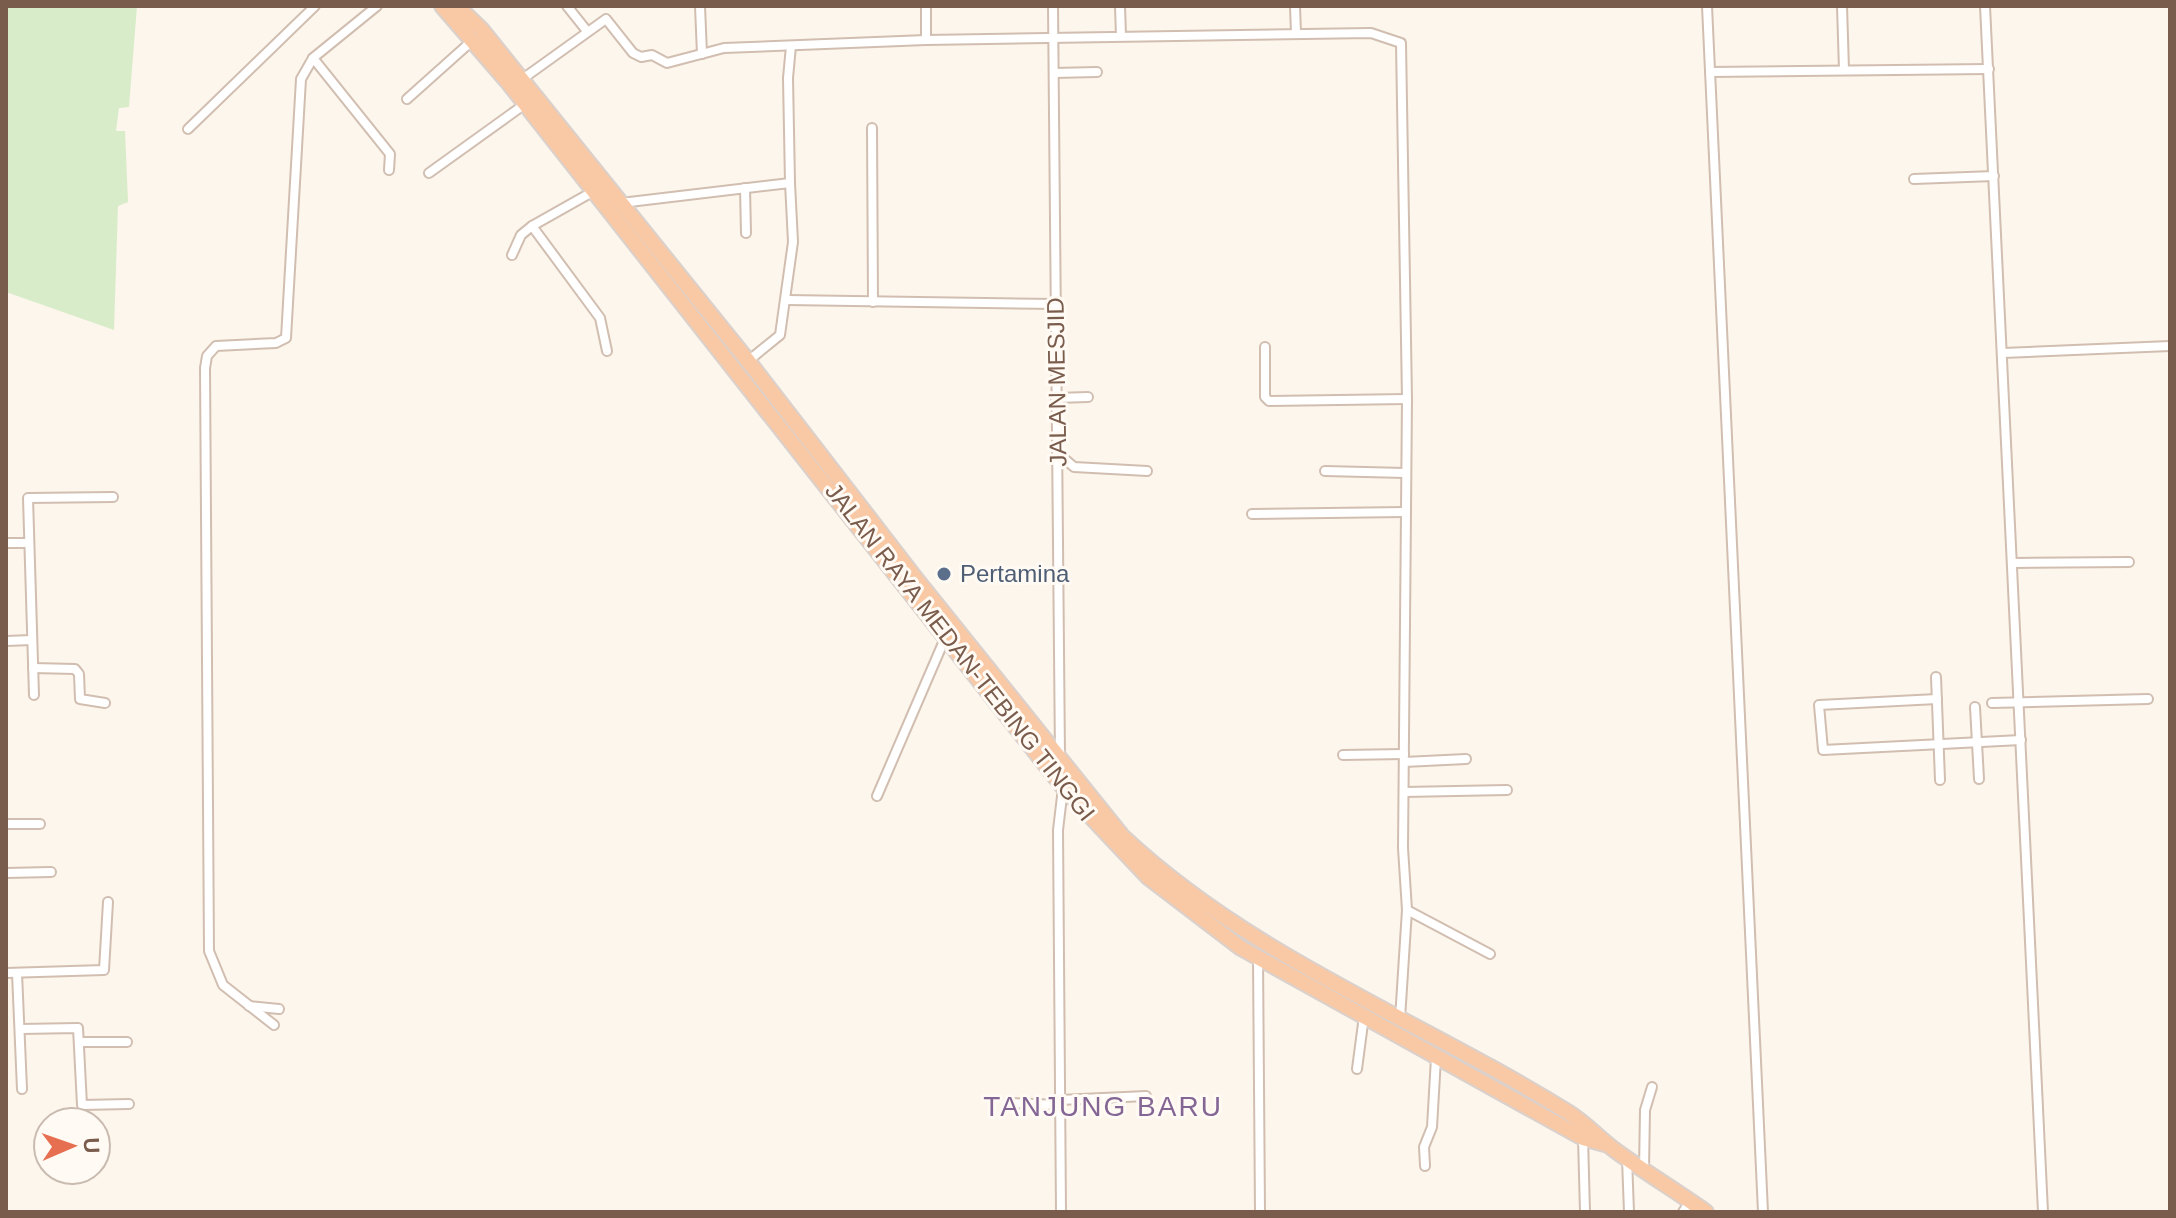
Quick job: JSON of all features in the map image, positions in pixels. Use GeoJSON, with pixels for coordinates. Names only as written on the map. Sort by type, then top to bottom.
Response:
{"type":"FeatureCollection","features":[{"type":"Feature","properties":{"kind":"highway","name":"JALAN RAYA MEDAN-TEBING TINGGI"},"geometry":{"type":"LineString","coordinates":[[442,6],[710,327],[748,361],[1122,836],[1180,886],[1274,950],[1568,1112],[1686,1206],[1706,1212]]}},
{"type":"Feature","properties":{"kind":"highway","name":"JALAN RAYA MEDAN-TEBING TINGGI"},"geometry":{"type":"LineString","coordinates":[[457,6],[620,203],[710,327],[1063,787],[1148,877],[1258,959],[1583,1138],[1609,1146]]}},
{"type":"Feature","properties":{"kind":"street"},"geometry":{"type":"LineString","coordinates":[[188,129],[315,6]]}},
{"type":"Feature","properties":{"kind":"street"},"geometry":{"type":"LineString","coordinates":[[274,1025],[223,985],[209,951],[204,656],[205,368],[207,356],[216,346],[276,343],[286,338],[289,332],[300,88],[313,58],[377,6]]}},
{"type":"Feature","properties":{"kind":"street"},"geometry":{"type":"LineString","coordinates":[[567,6],[587,31]]}},
{"type":"Feature","properties":{"kind":"street"},"geometry":{"type":"LineString","coordinates":[[700,6],[702,54]]}},
{"type":"Feature","properties":{"kind":"street"},"geometry":{"type":"LineString","coordinates":[[926,6],[926,40]]}},
{"type":"Feature","properties":{"kind":"street","name":"JALAN MESJID"},"geometry":{"type":"LineString","coordinates":[[1053,6],[1060,759]]}},
{"type":"Feature","properties":{"kind":"street"},"geometry":{"type":"LineString","coordinates":[[1120,6],[1121,36]]}},
{"type":"Feature","properties":{"kind":"street"},"geometry":{"type":"LineString","coordinates":[[1295,6],[1296,33]]}},
{"type":"Feature","properties":{"kind":"street"},"geometry":{"type":"LineString","coordinates":[[1707,6],[1763,1212]]}},
{"type":"Feature","properties":{"kind":"street"},"geometry":{"type":"LineString","coordinates":[[1842,6],[1844,70]]}},
{"type":"Feature","properties":{"kind":"street"},"geometry":{"type":"LineString","coordinates":[[1985,6],[2043,1212]]}},
{"type":"Feature","properties":{"kind":"street"},"geometry":{"type":"LineString","coordinates":[[521,80],[601,20],[609,21],[633,53],[641,57],[652,55],[663,63],[724,48],[926,40],[1371,33],[1401,43],[1407,399],[1404,758],[1407,910],[1400,1019]]}},
{"type":"Feature","properties":{"kind":"street"},"geometry":{"type":"LineString","coordinates":[[407,99],[473,40]]}},
{"type":"Feature","properties":{"kind":"street"},"geometry":{"type":"LineString","coordinates":[[748,361],[780,335],[787,300],[793,242],[791,46]]}},
{"type":"Feature","properties":{"kind":"street"},"geometry":{"type":"LineString","coordinates":[[313,58],[390,154],[389,170]]}},
{"type":"Feature","properties":{"kind":"street"},"geometry":{"type":"LineString","coordinates":[[1710,72],[1989,69]]}},
{"type":"Feature","properties":{"kind":"street"},"geometry":{"type":"LineString","coordinates":[[1054,73],[1097,72]]}},
{"type":"Feature","properties":{"kind":"street"},"geometry":{"type":"LineString","coordinates":[[429,173],[525,104]]}},
{"type":"Feature","properties":{"kind":"street"},"geometry":{"type":"LineString","coordinates":[[872,128],[873,302]]}},
{"type":"Feature","properties":{"kind":"street"},"geometry":{"type":"LineString","coordinates":[[1914,179],[1994,176]]}},
{"type":"Feature","properties":{"kind":"street"},"geometry":{"type":"LineString","coordinates":[[620,203],[790,183]]}},
{"type":"Feature","properties":{"kind":"street"},"geometry":{"type":"LineString","coordinates":[[745,188],[746,233]]}},
{"type":"Feature","properties":{"kind":"street"},"geometry":{"type":"LineString","coordinates":[[512,255],[521,235],[532,226],[594,191]]}},
{"type":"Feature","properties":{"kind":"street"},"geometry":{"type":"LineString","coordinates":[[532,226],[600,318],[607,351]]}},
{"type":"Feature","properties":{"kind":"street"},"geometry":{"type":"LineString","coordinates":[[787,300],[1056,304]]}},
{"type":"Feature","properties":{"kind":"street"},"geometry":{"type":"LineString","coordinates":[[2003,353],[2170,346]]}},
{"type":"Feature","properties":{"kind":"street"},"geometry":{"type":"LineString","coordinates":[[1265,347],[1265,397],[1269,401],[1407,399]]}},
{"type":"Feature","properties":{"kind":"street"},"geometry":{"type":"LineString","coordinates":[[1056,398],[1088,397]]}},
{"type":"Feature","properties":{"kind":"street"},"geometry":{"type":"LineString","coordinates":[[1059,455],[1074,467],[1147,471]]}},
{"type":"Feature","properties":{"kind":"street"},"geometry":{"type":"LineString","coordinates":[[1325,471],[1405,473]]}},
{"type":"Feature","properties":{"kind":"street"},"geometry":{"type":"LineString","coordinates":[[34,695],[28,497],[113,497]]}},
{"type":"Feature","properties":{"kind":"street"},"geometry":{"type":"LineString","coordinates":[[1252,514],[1405,512]]}},
{"type":"Feature","properties":{"kind":"street"},"geometry":{"type":"LineString","coordinates":[[6,543],[29,543]]}},
{"type":"Feature","properties":{"kind":"street"},"geometry":{"type":"LineString","coordinates":[[2013,563],[2129,562]]}},
{"type":"Feature","properties":{"kind":"street"},"geometry":{"type":"LineString","coordinates":[[877,796],[946,636]]}},
{"type":"Feature","properties":{"kind":"street"},"geometry":{"type":"LineString","coordinates":[[6,641],[32,640]]}},
{"type":"Feature","properties":{"kind":"street"},"geometry":{"type":"LineString","coordinates":[[33,668],[75,669],[79,674],[80,699],[105,703]]}},
{"type":"Feature","properties":{"kind":"street"},"geometry":{"type":"LineString","coordinates":[[1936,677],[1940,780]]}},
{"type":"Feature","properties":{"kind":"street"},"geometry":{"type":"LineString","coordinates":[[1937,699],[1819,705],[1823,750],[2021,740]]}},
{"type":"Feature","properties":{"kind":"street"},"geometry":{"type":"LineString","coordinates":[[1992,703],[2148,699]]}},
{"type":"Feature","properties":{"kind":"street"},"geometry":{"type":"LineString","coordinates":[[1975,707],[1979,779]]}},
{"type":"Feature","properties":{"kind":"street"},"geometry":{"type":"LineString","coordinates":[[1343,755],[1466,759]]}},
{"type":"Feature","properties":{"kind":"street"},"geometry":{"type":"LineString","coordinates":[[1061,1212],[1058,830],[1063,787]]}},
{"type":"Feature","properties":{"kind":"street"},"geometry":{"type":"LineString","coordinates":[[1404,792],[1507,790]]}},
{"type":"Feature","properties":{"kind":"street"},"geometry":{"type":"LineString","coordinates":[[6,824],[40,824]]}},
{"type":"Feature","properties":{"kind":"street"},"geometry":{"type":"LineString","coordinates":[[6,873],[51,872]]}},
{"type":"Feature","properties":{"kind":"street"},"geometry":{"type":"LineString","coordinates":[[6,973],[106,968],[108,902]]}},
{"type":"Feature","properties":{"kind":"street"},"geometry":{"type":"LineString","coordinates":[[1407,910],[1490,954]]}},
{"type":"Feature","properties":{"kind":"street"},"geometry":{"type":"LineString","coordinates":[[1258,959],[1260,1212]]}},
{"type":"Feature","properties":{"kind":"street"},"geometry":{"type":"LineString","coordinates":[[17,973],[22,1089]]}},
{"type":"Feature","properties":{"kind":"street"},"geometry":{"type":"LineString","coordinates":[[249,1006],[279,1009]]}},
{"type":"Feature","properties":{"kind":"street"},"geometry":{"type":"LineString","coordinates":[[1357,1069],[1364,1016]]}},
{"type":"Feature","properties":{"kind":"street"},"geometry":{"type":"LineString","coordinates":[[20,1029],[74,1027],[80,1030],[82,1105],[129,1104]]}},
{"type":"Feature","properties":{"kind":"street"},"geometry":{"type":"LineString","coordinates":[[81,1042],[127,1042]]}},
{"type":"Feature","properties":{"kind":"street"},"geometry":{"type":"LineString","coordinates":[[1425,1166],[1424,1147],[1432,1127],[1436,1058]]}},
{"type":"Feature","properties":{"kind":"street"},"geometry":{"type":"LineString","coordinates":[[1644,1170],[1645,1110],[1652,1087]]}},
{"type":"Feature","properties":{"kind":"street"},"geometry":{"type":"LineString","coordinates":[[1011,1103],[1146,1096]]}},
{"type":"Feature","properties":{"kind":"street"},"geometry":{"type":"LineString","coordinates":[[1583,1138],[1585,1212]]}},
{"type":"Feature","properties":{"kind":"street"},"geometry":{"type":"LineString","coordinates":[[1627,1159],[1629,1212]]}},
{"type":"Feature","properties":{"kind":"green space"},"geometry":{"type":"Polygon","coordinates":[[[6,6],[137,6],[129,107],[119,108],[116,131],[125,131],[128,202],[118,206],[114,330],[6,292],[6,6]]]}},
{"type":"Feature","properties":{"kind":"place","name":"Pertamina"},"geometry":{"type":"Point","coordinates":[944,574]}},
{"type":"Feature","properties":{"kind":"district","name":"TANJUNG BARU"},"geometry":{"type":"Point","coordinates":[1103,1106]}}]}
